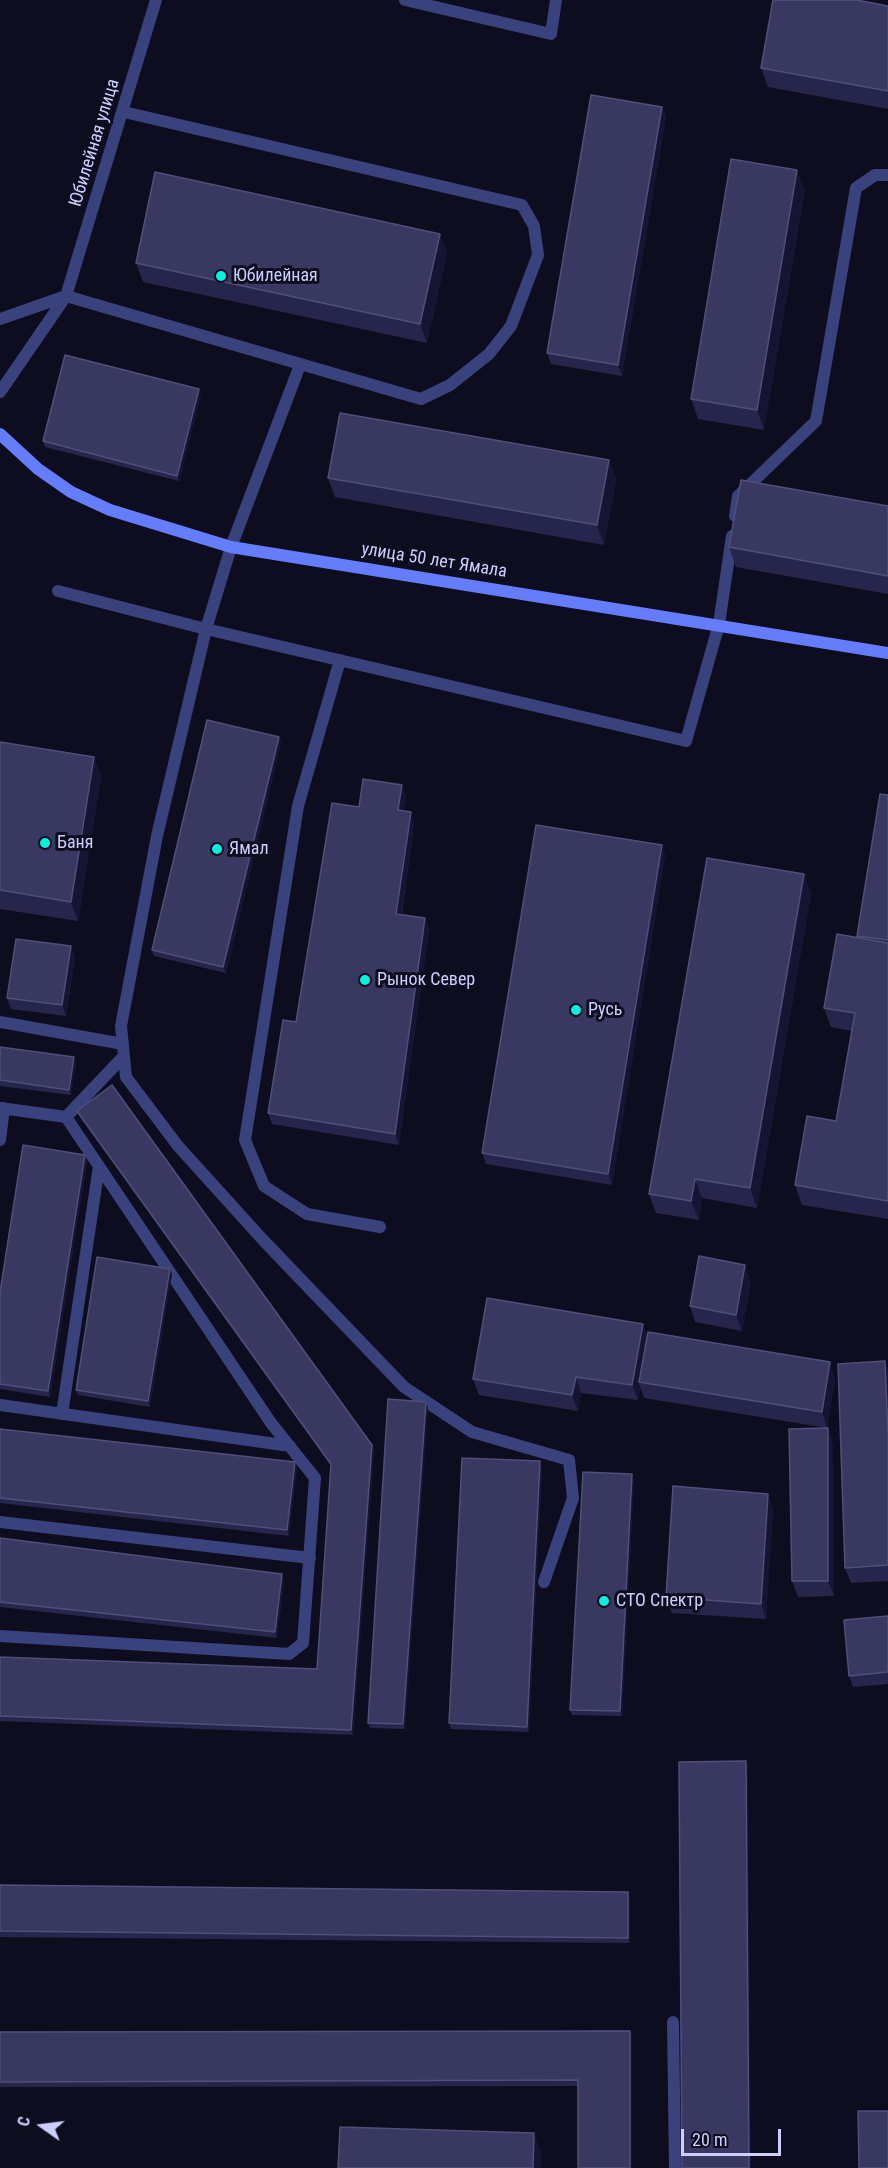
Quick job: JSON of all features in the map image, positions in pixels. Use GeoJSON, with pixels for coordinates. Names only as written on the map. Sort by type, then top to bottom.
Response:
{"type":"FeatureCollection","features":[{"type":"Feature","properties":{"kind":"street","name":"Юбилейная улица"},"geometry":{"type":"LineString","coordinates":[[0,392],[21,357],[66,296],[124,112],[156,0]]}},
{"type":"Feature","properties":{"kind":"street"},"geometry":{"type":"LineString","coordinates":[[405,0],[550,34],[556,0]]}},
{"type":"Feature","properties":{"kind":"street"},"geometry":{"type":"LineString","coordinates":[[0,319],[66,296],[421,399],[450,385],[489,354],[511,326],[538,255],[534,226],[522,205],[124,112]]}},
{"type":"Feature","properties":{"kind":"street"},"geometry":{"type":"LineString","coordinates":[[58,591],[206,629],[686,741],[719,624],[738,496],[816,421],[856,188],[875,174],[888,175]]}},
{"type":"Feature","properties":{"kind":"street"},"geometry":{"type":"LineString","coordinates":[[300,364],[231,547],[206,629],[157,836],[121,1026],[126,1077],[178,1146],[264,1241],[404,1387],[472,1431],[569,1460],[573,1498],[544,1582]]}},
{"type":"Feature","properties":{"kind":"street","name":"улица 50 лет Ямала"},"geometry":{"type":"LineString","coordinates":[[0,434],[38,469],[71,492],[110,510],[231,547],[888,653]]}},
{"type":"Feature","properties":{"kind":"street"},"geometry":{"type":"LineString","coordinates":[[340,660],[298,806],[245,1140],[264,1186],[307,1214],[380,1227]]}},
{"type":"Feature","properties":{"kind":"street"},"geometry":{"type":"LineString","coordinates":[[0,1022],[123,1050]]}},
{"type":"Feature","properties":{"kind":"street"},"geometry":{"type":"LineString","coordinates":[[66,1117],[123,1050]]}},
{"type":"Feature","properties":{"kind":"street"},"geometry":{"type":"LineString","coordinates":[[0,1140],[2,1108],[66,1117],[271,1423],[315,1478],[303,1643],[289,1654],[0,1636]]}},
{"type":"Feature","properties":{"kind":"street"},"geometry":{"type":"LineString","coordinates":[[62,1414],[99,1166]]}},
{"type":"Feature","properties":{"kind":"street"},"geometry":{"type":"LineString","coordinates":[[0,1406],[290,1446]]}},
{"type":"Feature","properties":{"kind":"street"},"geometry":{"type":"LineString","coordinates":[[0,1522],[310,1558]]}},
{"type":"Feature","properties":{"kind":"street"},"geometry":{"type":"LineString","coordinates":[[673,2022],[675,2168]]}},
{"type":"Feature","properties":{"kind":"building"},"geometry":{"type":"Polygon","coordinates":[[[773,0],[857,0],[888,6],[888,91],[761,68],[773,0]]]}},
{"type":"Feature","properties":{"kind":"building"},"geometry":{"type":"Polygon","coordinates":[[[591,95],[662,107],[618,365],[547,353],[591,95]]]}},
{"type":"Feature","properties":{"kind":"building"},"geometry":{"type":"Polygon","coordinates":[[[731,159],[797,170],[757,410],[691,399],[731,159]]]}},
{"type":"Feature","properties":{"kind":"building"},"geometry":{"type":"Polygon","coordinates":[[[155,172],[440,234],[420,324],[136,263],[155,172]]]}},
{"type":"Feature","properties":{"kind":"building"},"geometry":{"type":"Polygon","coordinates":[[[65,355],[199,389],[177,476],[43,441],[65,355]]]}},
{"type":"Feature","properties":{"kind":"building"},"geometry":{"type":"Polygon","coordinates":[[[340,413],[609,460],[597,525],[328,478],[340,413]]]}},
{"type":"Feature","properties":{"kind":"building"},"geometry":{"type":"Polygon","coordinates":[[[741,480],[888,506],[888,576],[729,547],[741,480]]]}},
{"type":"Feature","properties":{"kind":"building","name":"Ямал"},"geometry":{"type":"Polygon","coordinates":[[[207,720],[279,737],[223,967],[152,950],[207,720]]]}},
{"type":"Feature","properties":{"kind":"building","name":"Баня"},"geometry":{"type":"Polygon","coordinates":[[[0,742],[94,757],[71,902],[0,890],[0,742]]]}},
{"type":"Feature","properties":{"kind":"building","name":"Рынок Север"},"geometry":{"type":"Polygon","coordinates":[[[363,779],[402,785],[398,810],[411,812],[396,914],[425,918],[395,1134],[268,1113],[283,1020],[296,1022],[332,803],[359,807],[363,779]]]}},
{"type":"Feature","properties":{"kind":"building"},"geometry":{"type":"Polygon","coordinates":[[[880,794],[888,795],[888,940],[857,936],[880,794]]]}},
{"type":"Feature","properties":{"kind":"building","name":"Русь"},"geometry":{"type":"Polygon","coordinates":[[[536,825],[662,845],[608,1174],[482,1153],[536,825]]]}},
{"type":"Feature","properties":{"kind":"building"},"geometry":{"type":"Polygon","coordinates":[[[707,858],[804,874],[750,1188],[695,1179],[691,1201],[649,1194],[707,858]]]}},
{"type":"Feature","properties":{"kind":"building"},"geometry":{"type":"Polygon","coordinates":[[[837,934],[888,943],[888,1201],[795,1185],[807,1116],[836,1121],[855,1013],[824,1008],[837,934]]]}},
{"type":"Feature","properties":{"kind":"building"},"geometry":{"type":"Polygon","coordinates":[[[16,939],[71,946],[62,1005],[7,998],[16,939]]]}},
{"type":"Feature","properties":{"kind":"building"},"geometry":{"type":"Polygon","coordinates":[[[0,1047],[74,1057],[69,1090],[0,1080],[0,1047]]]}},
{"type":"Feature","properties":{"kind":"building"},"geometry":{"type":"Polygon","coordinates":[[[112,1085],[372,1445],[351,1730],[0,1716],[0,1657],[317,1669],[331,1464],[77,1111],[112,1085]]]}},
{"type":"Feature","properties":{"kind":"building"},"geometry":{"type":"Polygon","coordinates":[[[23,1145],[85,1155],[48,1391],[0,1384],[0,1292],[23,1145]]]}},
{"type":"Feature","properties":{"kind":"building"},"geometry":{"type":"Polygon","coordinates":[[[699,1256],[745,1265],[736,1315],[690,1306],[699,1256]]]}},
{"type":"Feature","properties":{"kind":"building"},"geometry":{"type":"Polygon","coordinates":[[[97,1257],[170,1269],[148,1401],[76,1390],[97,1257]]]}},
{"type":"Feature","properties":{"kind":"building"},"geometry":{"type":"Polygon","coordinates":[[[487,1298],[643,1324],[632,1385],[576,1377],[572,1395],[473,1379],[487,1298]]]}},
{"type":"Feature","properties":{"kind":"building"},"geometry":{"type":"Polygon","coordinates":[[[648,1332],[830,1362],[822,1412],[639,1382],[648,1332]]]}},
{"type":"Feature","properties":{"kind":"building"},"geometry":{"type":"Polygon","coordinates":[[[885,1361],[888,1432],[888,1565],[845,1568],[838,1364],[885,1361]]]}},
{"type":"Feature","properties":{"kind":"building"},"geometry":{"type":"Polygon","coordinates":[[[388,1399],[426,1402],[403,1724],[368,1723],[388,1399]]]}},
{"type":"Feature","properties":{"kind":"building"},"geometry":{"type":"Polygon","coordinates":[[[828,1428],[828,1581],[792,1581],[789,1429],[828,1428]]]}},
{"type":"Feature","properties":{"kind":"building"},"geometry":{"type":"Polygon","coordinates":[[[0,1429],[295,1462],[287,1530],[0,1498],[0,1429]]]}},
{"type":"Feature","properties":{"kind":"building"},"geometry":{"type":"Polygon","coordinates":[[[462,1458],[540,1461],[527,1727],[449,1723],[462,1458]]]}},
{"type":"Feature","properties":{"kind":"building"},"geometry":{"type":"Polygon","coordinates":[[[583,1472],[632,1474],[620,1711],[570,1710],[583,1472]]]}},
{"type":"Feature","properties":{"kind":"building"},"geometry":{"type":"Polygon","coordinates":[[[673,1486],[768,1494],[761,1604],[666,1597],[673,1486]]]}},
{"type":"Feature","properties":{"kind":"building"},"geometry":{"type":"Polygon","coordinates":[[[0,1538],[282,1574],[275,1632],[0,1602],[0,1538]]]}},
{"type":"Feature","properties":{"kind":"building"},"geometry":{"type":"Polygon","coordinates":[[[888,1616],[888,1672],[849,1676],[844,1620],[888,1616]]]}},
{"type":"Feature","properties":{"kind":"building"},"geometry":{"type":"Polygon","coordinates":[[[746,1761],[749,2168],[682,2168],[679,1762],[746,1761]]]}},
{"type":"Feature","properties":{"kind":"building"},"geometry":{"type":"Polygon","coordinates":[[[0,1885],[628,1892],[628,1938],[0,1931],[0,1885]]]}},
{"type":"Feature","properties":{"kind":"building"},"geometry":{"type":"Polygon","coordinates":[[[630,2031],[630,2168],[578,2168],[578,2080],[0,2082],[0,2032],[630,2031]]]}},
{"type":"Feature","properties":{"kind":"building"},"geometry":{"type":"Polygon","coordinates":[[[858,2111],[888,2111],[888,2168],[859,2168],[858,2111]]]}},
{"type":"Feature","properties":{"kind":"building"},"geometry":{"type":"Polygon","coordinates":[[[340,2127],[534,2133],[533,2168],[338,2168],[340,2127]]]}},
{"type":"Feature","properties":{"kind":"place","name":"Юбилейная"},"geometry":{"type":"Point","coordinates":[221,276]}},
{"type":"Feature","properties":{"kind":"place","name":"Баня"},"geometry":{"type":"Point","coordinates":[45,843]}},
{"type":"Feature","properties":{"kind":"place","name":"Ямал"},"geometry":{"type":"Point","coordinates":[217,849]}},
{"type":"Feature","properties":{"kind":"place","name":"Рынок Север"},"geometry":{"type":"Point","coordinates":[365,980]}},
{"type":"Feature","properties":{"kind":"place","name":"Русь"},"geometry":{"type":"Point","coordinates":[576,1010]}},
{"type":"Feature","properties":{"kind":"place","name":"СТО Спектр"},"geometry":{"type":"Point","coordinates":[604,1601]}}]}
